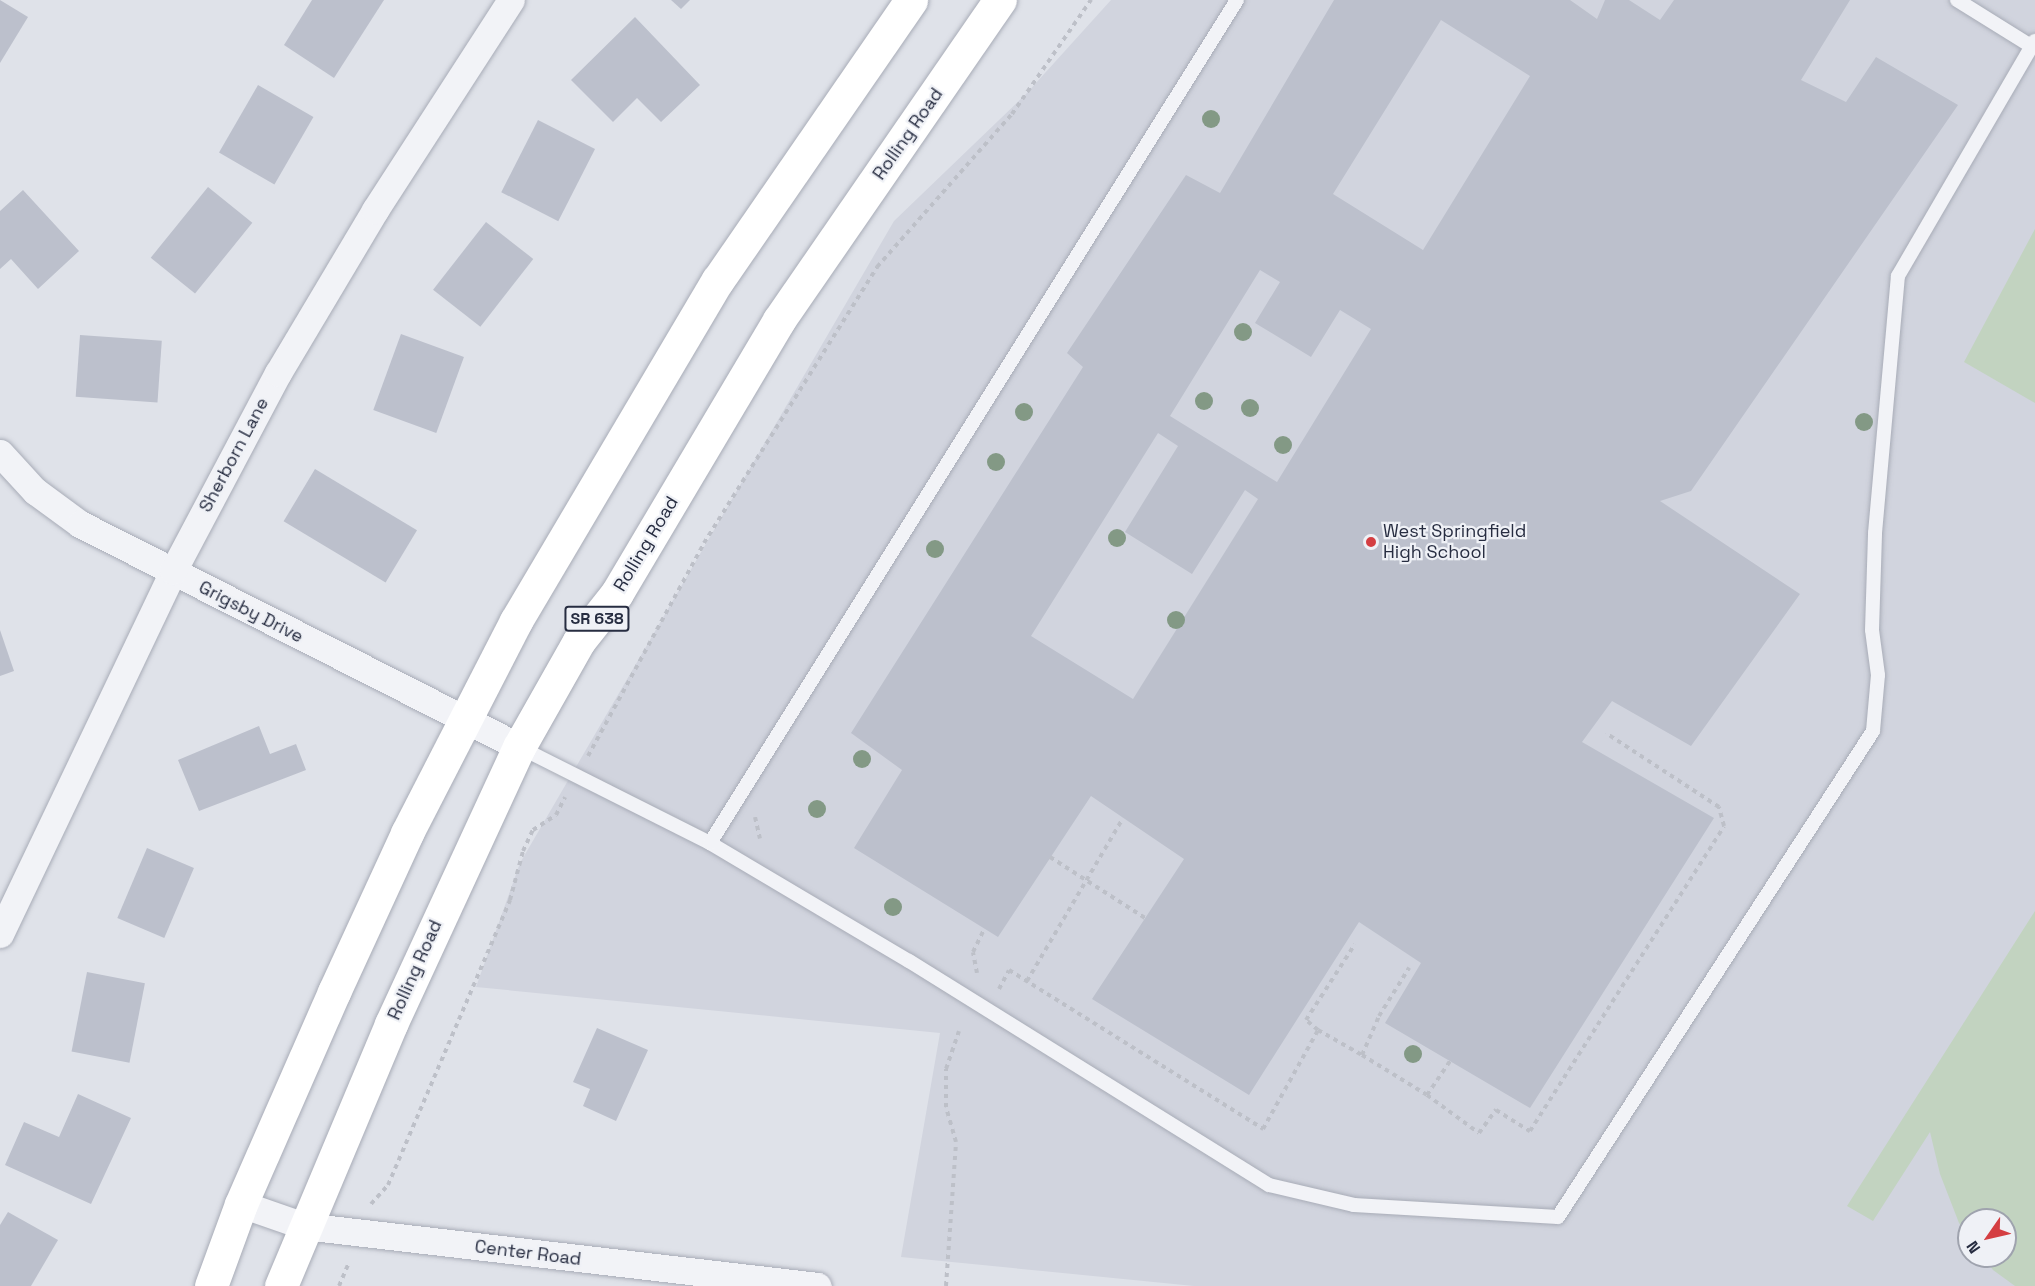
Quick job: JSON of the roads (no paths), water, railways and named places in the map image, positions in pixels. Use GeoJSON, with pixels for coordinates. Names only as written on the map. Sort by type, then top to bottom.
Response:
{"type":"FeatureCollection","features":[{"type":"Feature","properties":{"kind":"main road"},"geometry":{"type":"LineString","coordinates":[[211,1286],[241,1204],[402,843],[553,556],[718,280],[911,0]]}},
{"type":"Feature","properties":{"kind":"main road","name":"Rolling Road"},"geometry":{"type":"LineString","coordinates":[[281,1286],[304,1226],[429,940],[519,747],[579,641],[617,593],[779,320],[1000,0]]}},
{"type":"Feature","properties":{"kind":"street","name":"Sherborn Lane"},"geometry":{"type":"LineString","coordinates":[[0,934],[173,571],[284,363],[375,210],[511,0]]}},
{"type":"Feature","properties":{"kind":"street","name":"Grigsby Drive"},"geometry":{"type":"LineString","coordinates":[[0,453],[58,510],[464,722],[519,747]]}},
{"type":"Feature","properties":{"kind":"street","name":"Center Road"},"geometry":{"type":"LineString","coordinates":[[241,1204],[304,1226],[743,1282],[818,1286]]}},
{"type":"Feature","properties":{"kind":"lane"},"geometry":{"type":"LineString","coordinates":[[710,843],[1237,0]]}},
{"type":"Feature","properties":{"kind":"lane"},"geometry":{"type":"LineString","coordinates":[[519,747],[710,843],[909,961],[1269,1185],[1354,1205],[1558,1217],[1873,730],[1878,675],[1872,630],[1875,533],[1898,276],[2033,43],[1957,0]]}},
{"type":"Feature","properties":{"kind":"place","name":"West Springfield High School"},"geometry":{"type":"Point","coordinates":[1371,542]}}]}
